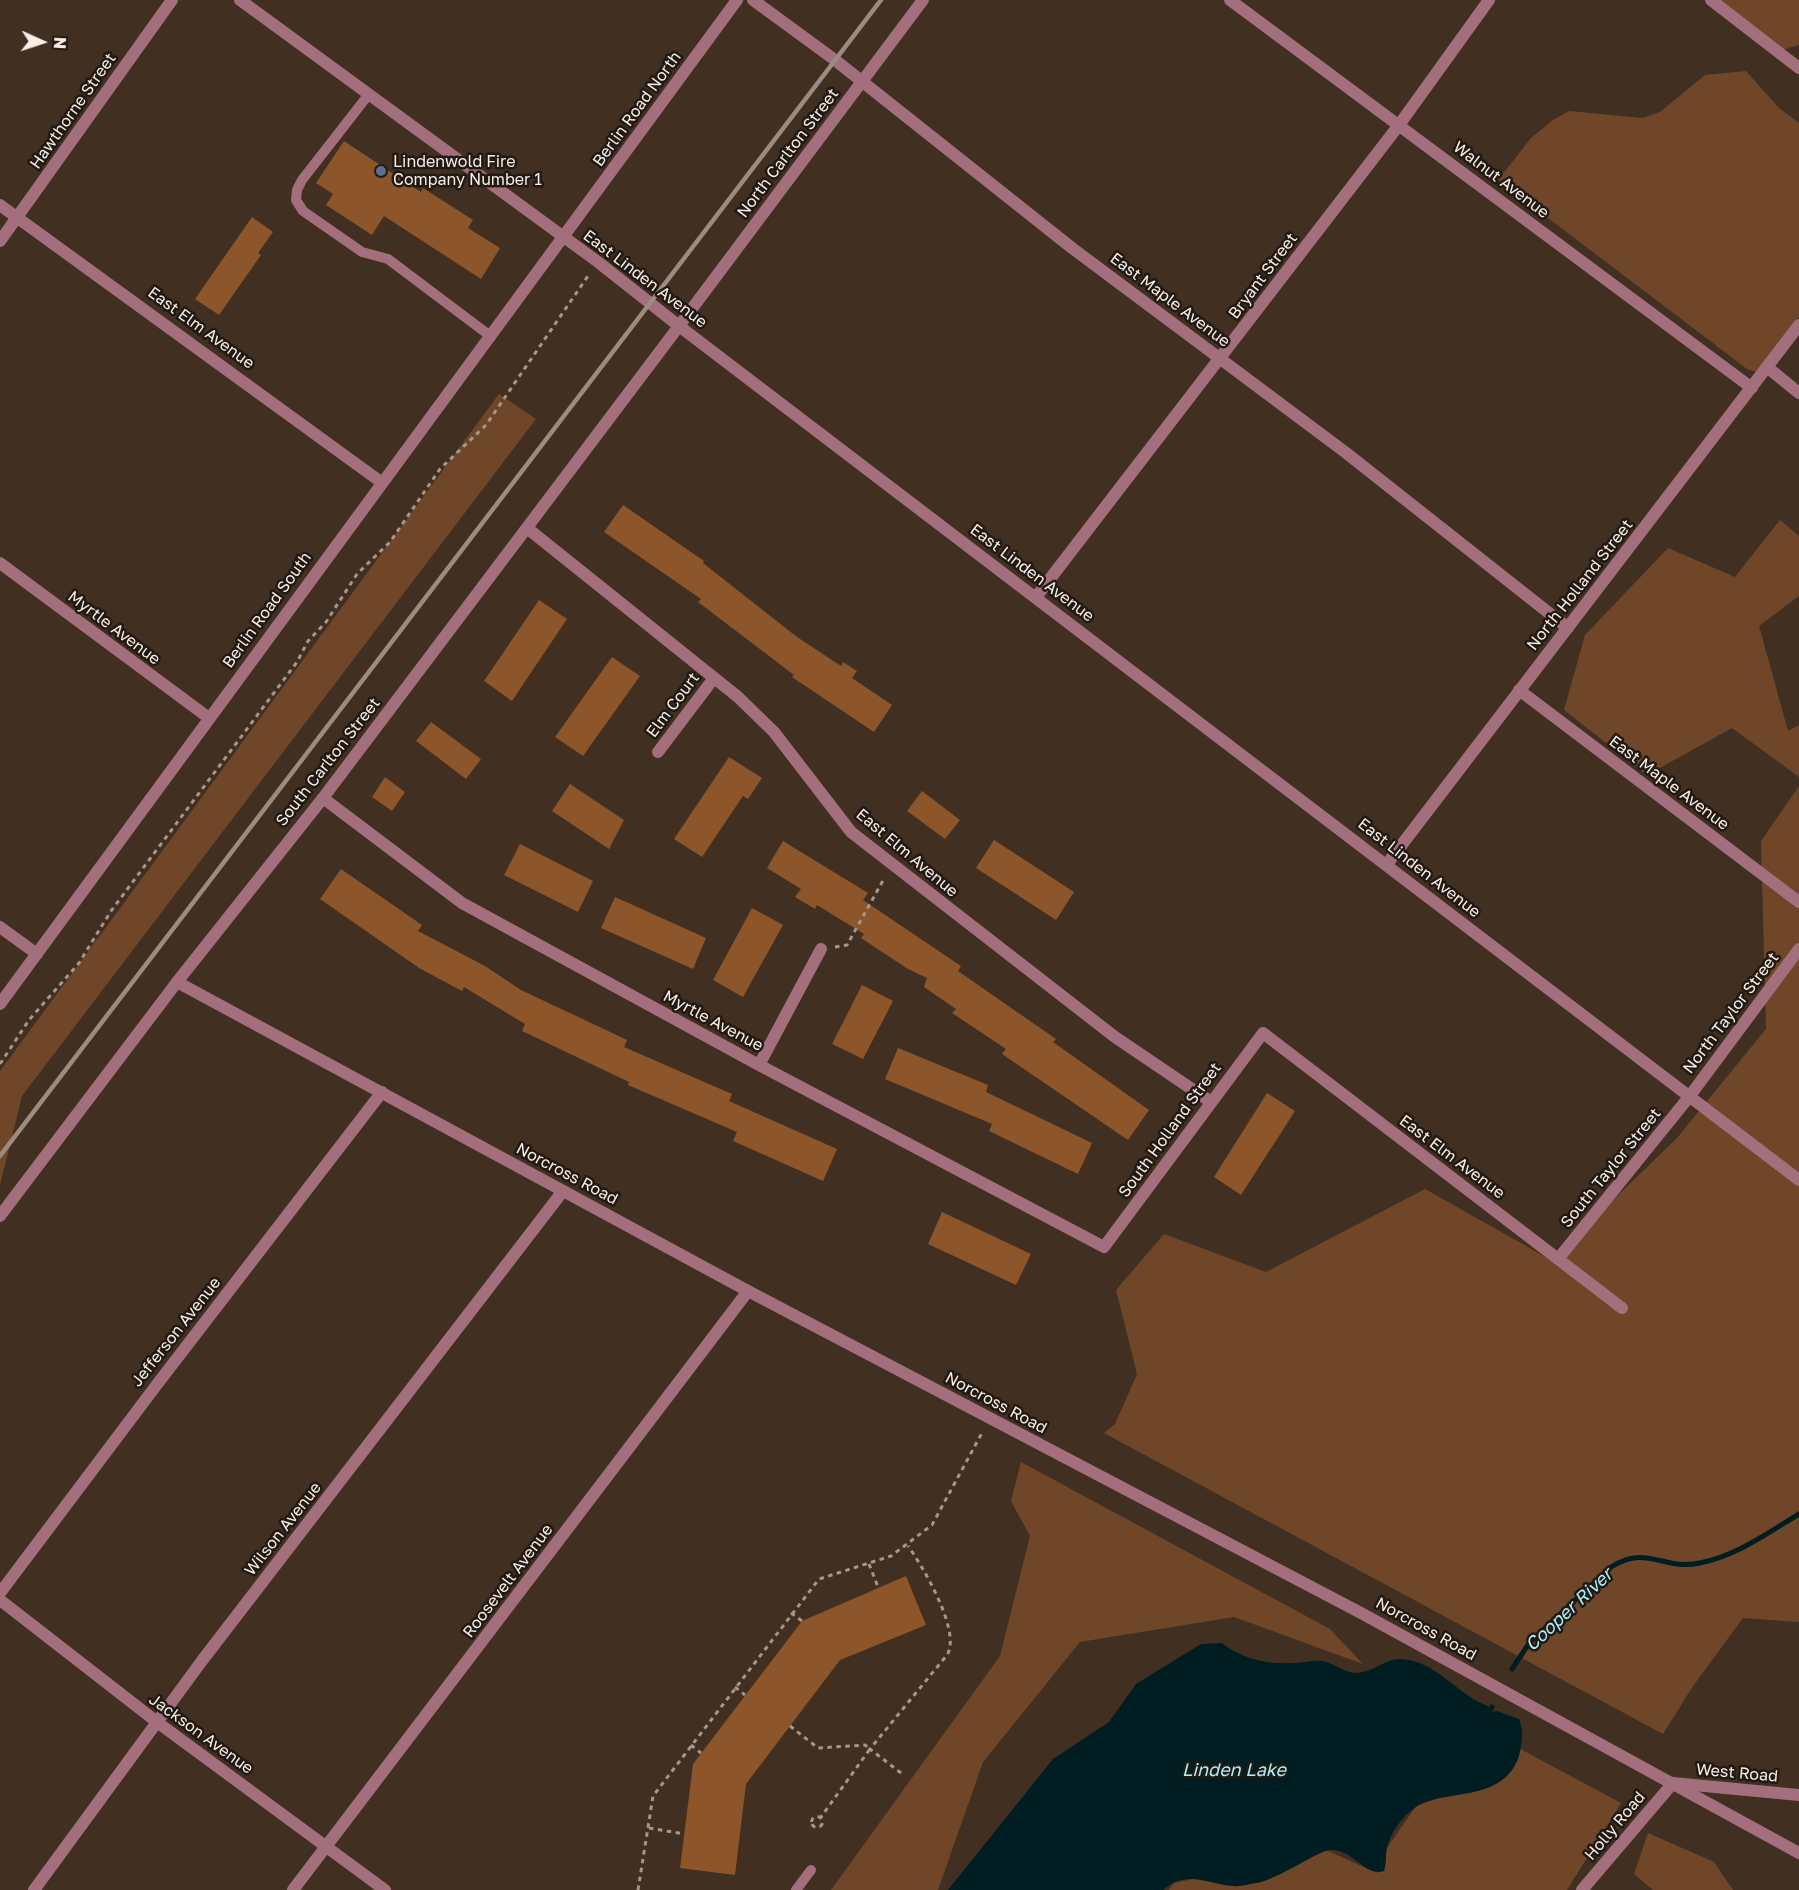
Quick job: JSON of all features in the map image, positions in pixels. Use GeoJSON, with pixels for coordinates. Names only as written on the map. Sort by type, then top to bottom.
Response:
{"type":"FeatureCollection","features":[{"type":"Feature","properties":{"kind":"street","name":"Hawthorne Street"},"geometry":{"type":"LineString","coordinates":[[0,241],[172,0]]}},
{"type":"Feature","properties":{"kind":"street","name":"East Linden Avenue"},"geometry":{"type":"LineString","coordinates":[[240,0],[598,262],[1799,1180]]}},
{"type":"Feature","properties":{"kind":"street","name":"Berlin Road North"},"geometry":{"type":"LineString","coordinates":[[563,237],[737,0]]}},
{"type":"Feature","properties":{"kind":"street","name":"East Maple Avenue"},"geometry":{"type":"LineString","coordinates":[[753,0],[863,82],[1072,248],[1345,452],[1568,628]]}},
{"type":"Feature","properties":{"kind":"street","name":"North Carlton Street"},"geometry":{"type":"LineString","coordinates":[[679,326],[923,0]]}},
{"type":"Feature","properties":{"kind":"street","name":"Walnut Avenue"},"geometry":{"type":"LineString","coordinates":[[1230,0],[1752,388]]}},
{"type":"Feature","properties":{"kind":"street","name":"Bryant Street"},"geometry":{"type":"LineString","coordinates":[[1036,597],[1399,125],[1489,0]]}},
{"type":"Feature","properties":{"kind":"street"},"geometry":{"type":"LineString","coordinates":[[1711,0],[1799,68]]}},
{"type":"Feature","properties":{"kind":"street","name":"East Elm Avenue"},"geometry":{"type":"LineString","coordinates":[[0,204],[135,300],[381,482]]}},
{"type":"Feature","properties":{"kind":"street","name":"Berlin Road South"},"geometry":{"type":"LineString","coordinates":[[0,1004],[563,237]]}},
{"type":"Feature","properties":{"kind":"street","name":"North Holland Street"},"geometry":{"type":"LineString","coordinates":[[1387,864],[1799,325]]}},
{"type":"Feature","properties":{"kind":"street","name":"South Carlton Street"},"geometry":{"type":"LineString","coordinates":[[0,1216],[177,982],[323,798],[679,326]]}},
{"type":"Feature","properties":{"kind":"street"},"geometry":{"type":"LineString","coordinates":[[1767,368],[1799,393]]}},
{"type":"Feature","properties":{"kind":"street","name":"East Elm Avenue"},"geometry":{"type":"LineString","coordinates":[[526,528],[714,678],[774,732],[851,832],[1115,1037],[1211,1102]]}},
{"type":"Feature","properties":{"kind":"street","name":"Myrtle Avenue"},"geometry":{"type":"LineString","coordinates":[[0,563],[209,718]]}},
{"type":"Feature","properties":{"kind":"street","name":"Elm Court"},"geometry":{"type":"LineString","coordinates":[[658,752],[714,678]]}},
{"type":"Feature","properties":{"kind":"street","name":"East Maple Avenue"},"geometry":{"type":"LineString","coordinates":[[1519,690],[1799,902]]}},
{"type":"Feature","properties":{"kind":"street","name":"Myrtle Avenue"},"geometry":{"type":"LineString","coordinates":[[323,798],[462,903],[759,1065],[1104,1247]]}},
{"type":"Feature","properties":{"kind":"street"},"geometry":{"type":"LineString","coordinates":[[0,927],[37,954]]}},
{"type":"Feature","properties":{"kind":"street"},"geometry":{"type":"LineString","coordinates":[[759,1065],[821,949]]}},
{"type":"Feature","properties":{"kind":"street","name":"North Taylor Street"},"geometry":{"type":"LineString","coordinates":[[1689,1097],[1799,949]]}},
{"type":"Feature","properties":{"kind":"street","name":"Norcross Road"},"geometry":{"type":"LineString","coordinates":[[177,982],[748,1291],[1361,1613],[1799,1853]]}},
{"type":"Feature","properties":{"kind":"street","name":"East Elm Avenue"},"geometry":{"type":"LineString","coordinates":[[1263,1033],[1622,1308]]}},
{"type":"Feature","properties":{"kind":"street","name":"South Holland Street"},"geometry":{"type":"LineString","coordinates":[[1104,1247],[1263,1033]]}},
{"type":"Feature","properties":{"kind":"street","name":"Jefferson Avenue"},"geometry":{"type":"LineString","coordinates":[[0,1593],[162,1377],[382,1092]]}},
{"type":"Feature","properties":{"kind":"street","name":"South Taylor Street"},"geometry":{"type":"LineString","coordinates":[[1558,1259],[1689,1097]]}},
{"type":"Feature","properties":{"kind":"street","name":"Wilson Avenue"},"geometry":{"type":"LineString","coordinates":[[34,1890],[157,1722],[563,1191]]}},
{"type":"Feature","properties":{"kind":"street","name":"Roosevelt Avenue"},"geometry":{"type":"LineString","coordinates":[[293,1890],[748,1291]]}},
{"type":"Feature","properties":{"kind":"street","name":"Jackson Avenue"},"geometry":{"type":"LineString","coordinates":[[0,1600],[157,1722],[385,1890]]}},
{"type":"Feature","properties":{"kind":"street","name":"West Road"},"geometry":{"type":"LineString","coordinates":[[1672,1783],[1799,1795]]}},
{"type":"Feature","properties":{"kind":"street","name":"Holly Road"},"geometry":{"type":"LineString","coordinates":[[1582,1890],[1672,1783]]}},
{"type":"Feature","properties":{"kind":"lane"},"geometry":{"type":"LineString","coordinates":[[369,93],[302,180],[297,190],[296,201],[303,211],[315,220],[363,252],[388,260],[489,335]]}},
{"type":"Feature","properties":{"kind":"lane"},"geometry":{"type":"LineString","coordinates":[[796,1890],[811,1870]]}},
{"type":"Feature","properties":{"kind":"path"},"geometry":{"type":"LineString","coordinates":[[0,1064],[29,1020],[79,963],[111,911],[297,662],[308,641],[326,622],[338,600],[357,574],[390,542],[440,469],[486,425],[598,262]]}},
{"type":"Feature","properties":{"kind":"path"},"geometry":{"type":"LineString","coordinates":[[821,949],[847,945],[892,865]]}},
{"type":"Feature","properties":{"kind":"path"},"geometry":{"type":"LineString","coordinates":[[638,1890],[652,1796],[819,1579],[891,1556],[908,1546],[932,1525],[983,1431]]}},
{"type":"Feature","properties":{"kind":"path"},"geometry":{"type":"LineString","coordinates":[[821,1817],[870,1749],[950,1651],[950,1638],[937,1596],[908,1546]]}},
{"type":"Feature","properties":{"kind":"path"},"geometry":{"type":"LineString","coordinates":[[869,1564],[878,1587]]}},
{"type":"Feature","properties":{"kind":"path"},"geometry":{"type":"LineString","coordinates":[[791,1613],[802,1620]]}},
{"type":"Feature","properties":{"kind":"path"},"geometry":{"type":"LineString","coordinates":[[735,1687],[745,1695]]}},
{"type":"Feature","properties":{"kind":"path"},"geometry":{"type":"LineString","coordinates":[[789,1726],[818,1748],[865,1745],[901,1773]]}},
{"type":"Feature","properties":{"kind":"path"},"geometry":{"type":"LineString","coordinates":[[691,1745],[701,1753]]}},
{"type":"Feature","properties":{"kind":"path"},"geometry":{"type":"LineString","coordinates":[[649,1828],[684,1834]]}},
{"type":"Feature","properties":{"kind":"shaded area"},"geometry":{"type":"Polygon","coordinates":[[[1716,0],[1799,0],[1799,45],[1782,50],[1716,0]]]}},
{"type":"Feature","properties":{"kind":"shaded area"},"geometry":{"type":"Polygon","coordinates":[[[1746,71],[1779,108],[1799,123],[1799,317],[1757,372],[1747,369],[1498,180],[1531,138],[1553,120],[1569,111],[1643,118],[1660,112],[1705,75],[1746,71]]]}},
{"type":"Feature","properties":{"kind":"shaded area"},"geometry":{"type":"Polygon","coordinates":[[[499,394],[536,419],[22,1096],[0,1185],[0,1071],[499,394]]]}},
{"type":"Feature","properties":{"kind":"shaded area"},"geometry":{"type":"Polygon","coordinates":[[[1780,520],[1799,536],[1799,596],[1759,626],[1788,731],[1799,725],[1799,777],[1732,728],[1647,775],[1564,710],[1585,635],[1668,548],[1735,577],[1780,520]]]}},
{"type":"Feature","properties":{"kind":"shaded area"},"geometry":{"type":"Polygon","coordinates":[[[1799,786],[1799,1622],[1743,1618],[1693,1686],[1663,1734],[1104,1433],[1115,1424],[1137,1374],[1116,1290],[1164,1234],[1266,1272],[1425,1189],[1551,1260],[1677,1138],[1766,1029],[1761,841],[1799,786]]]}},
{"type":"Feature","properties":{"kind":"shaded area"},"geometry":{"type":"Polygon","coordinates":[[[1021,1462],[1330,1629],[1363,1664],[1234,1617],[1080,1642],[983,1762],[938,1890],[831,1890],[1000,1656],[1030,1536],[1011,1501],[1021,1462]]]}},
{"type":"Feature","properties":{"kind":"shaded area"},"geometry":{"type":"Polygon","coordinates":[[[1513,1745],[1621,1803],[1567,1890],[1169,1890],[1174,1883],[1326,1850],[1377,1873],[1387,1848],[1416,1806],[1506,1775],[1513,1745]]]}},
{"type":"Feature","properties":{"kind":"shaded area"},"geometry":{"type":"Polygon","coordinates":[[[1648,1833],[1714,1862],[1733,1890],[1653,1890],[1634,1874],[1648,1833]]]}},
{"type":"Feature","properties":{"kind":"water","name":"Linden Lake"},"geometry":{"type":"Polygon","coordinates":[[[1222,1643],[1256,1660],[1285,1663],[1322,1661],[1352,1673],[1363,1672],[1400,1659],[1425,1665],[1466,1694],[1488,1706],[1490,1712],[1497,1711],[1519,1719],[1522,1738],[1519,1756],[1511,1771],[1500,1782],[1472,1792],[1428,1801],[1411,1811],[1391,1836],[1384,1871],[1371,1870],[1347,1854],[1331,1850],[1265,1881],[1239,1886],[1189,1879],[1180,1880],[1163,1890],[948,1890],[1053,1759],[1109,1722],[1136,1684],[1201,1644],[1222,1643]]]}},
{"type":"Feature","properties":{"kind":"building"},"geometry":{"type":"Polygon","coordinates":[[[344,141],[421,192],[423,188],[473,220],[468,228],[500,248],[481,279],[384,216],[372,235],[326,205],[333,194],[316,183],[344,141]]]}},
{"type":"Feature","properties":{"kind":"building"},"geometry":{"type":"Polygon","coordinates":[[[252,217],[273,232],[258,253],[261,255],[219,315],[195,299],[252,217]]]}},
{"type":"Feature","properties":{"kind":"building"},"geometry":{"type":"Polygon","coordinates":[[[623,505],[704,561],[703,563],[797,637],[841,666],[843,662],[857,671],[852,678],[892,705],[874,732],[792,677],[794,675],[698,602],[701,599],[604,532],[623,505]]]}},
{"type":"Feature","properties":{"kind":"building"},"geometry":{"type":"Polygon","coordinates":[[[539,600],[567,619],[512,701],[484,681],[539,600]]]}},
{"type":"Feature","properties":{"kind":"building"},"geometry":{"type":"Polygon","coordinates":[[[612,657],[640,676],[583,756],[555,737],[612,657]]]}},
{"type":"Feature","properties":{"kind":"building"},"geometry":{"type":"Polygon","coordinates":[[[431,722],[481,759],[466,779],[416,741],[431,722]]]}},
{"type":"Feature","properties":{"kind":"building"},"geometry":{"type":"Polygon","coordinates":[[[729,757],[762,778],[748,799],[743,796],[702,857],[674,839],[729,757]]]}},
{"type":"Feature","properties":{"kind":"building"},"geometry":{"type":"Polygon","coordinates":[[[385,777],[405,792],[392,811],[372,797],[385,777]]]}},
{"type":"Feature","properties":{"kind":"building"},"geometry":{"type":"Polygon","coordinates":[[[570,784],[624,820],[609,849],[552,811],[570,784]]]}},
{"type":"Feature","properties":{"kind":"building"},"geometry":{"type":"Polygon","coordinates":[[[922,791],[960,820],[945,839],[907,811],[922,791]]]}},
{"type":"Feature","properties":{"kind":"building"},"geometry":{"type":"Polygon","coordinates":[[[994,840],[1074,892],[1056,920],[976,868],[994,840]]]}},
{"type":"Feature","properties":{"kind":"building"},"geometry":{"type":"Polygon","coordinates":[[[783,841],[868,893],[863,900],[961,966],[958,971],[1056,1039],[1053,1042],[1149,1110],[1128,1140],[1002,1054],[1006,1049],[952,1013],[956,1009],[924,987],[927,978],[908,969],[861,938],[864,934],[817,905],[815,909],[795,897],[801,889],[767,868],[783,841]]]}},
{"type":"Feature","properties":{"kind":"building"},"geometry":{"type":"Polygon","coordinates":[[[520,844],[593,881],[578,912],[504,875],[520,844]]]}},
{"type":"Feature","properties":{"kind":"building"},"geometry":{"type":"Polygon","coordinates":[[[341,869],[422,925],[418,931],[485,966],[521,990],[627,1040],[624,1047],[732,1094],[729,1101],[837,1149],[823,1181],[733,1141],[737,1132],[628,1085],[629,1082],[522,1031],[525,1024],[464,987],[462,991],[419,968],[320,899],[341,869]]]}},
{"type":"Feature","properties":{"kind":"building"},"geometry":{"type":"Polygon","coordinates":[[[615,897],[706,938],[693,969],[601,928],[615,897]]]}},
{"type":"Feature","properties":{"kind":"building"},"geometry":{"type":"Polygon","coordinates":[[[752,908],[783,925],[743,997],[713,980],[752,908]]]}},
{"type":"Feature","properties":{"kind":"building"},"geometry":{"type":"Polygon","coordinates":[[[862,985],[893,1001],[863,1059],[832,1044],[862,985]]]}},
{"type":"Feature","properties":{"kind":"building"},"geometry":{"type":"Polygon","coordinates":[[[898,1048],[988,1085],[986,1092],[1092,1143],[1078,1174],[989,1131],[992,1124],[885,1079],[898,1048]]]}},
{"type":"Feature","properties":{"kind":"building"},"geometry":{"type":"Polygon","coordinates":[[[1267,1093],[1295,1111],[1241,1195],[1214,1177],[1267,1093]]]}},
{"type":"Feature","properties":{"kind":"building"},"geometry":{"type":"Polygon","coordinates":[[[942,1212],[1031,1254],[1016,1285],[928,1244],[942,1212]]]}},
{"type":"Feature","properties":{"kind":"building"},"geometry":{"type":"Polygon","coordinates":[[[906,1576],[926,1625],[840,1660],[746,1784],[735,1875],[680,1868],[693,1764],[802,1621],[906,1576]]]}},
{"type":"Feature","properties":{"kind":"waterway","name":"Cooper River"},"geometry":{"type":"LineString","coordinates":[[1512,1669],[1530,1642],[1611,1567],[1635,1558],[1687,1565],[1713,1560],[1751,1543],[1799,1514]]}},
{"type":"Feature","properties":{"kind":"waterway","name":"Cooper River"},"geometry":{"type":"LineString","coordinates":[[1486,1715],[1492,1707]]}},
{"type":"Feature","properties":{"kind":"railway"},"geometry":{"type":"LineString","coordinates":[[0,1156],[881,0]]}},
{"type":"Feature","properties":{"kind":"place","name":"Lindenwold Fire Company Number 1"},"geometry":{"type":"Point","coordinates":[381,171]}}]}
